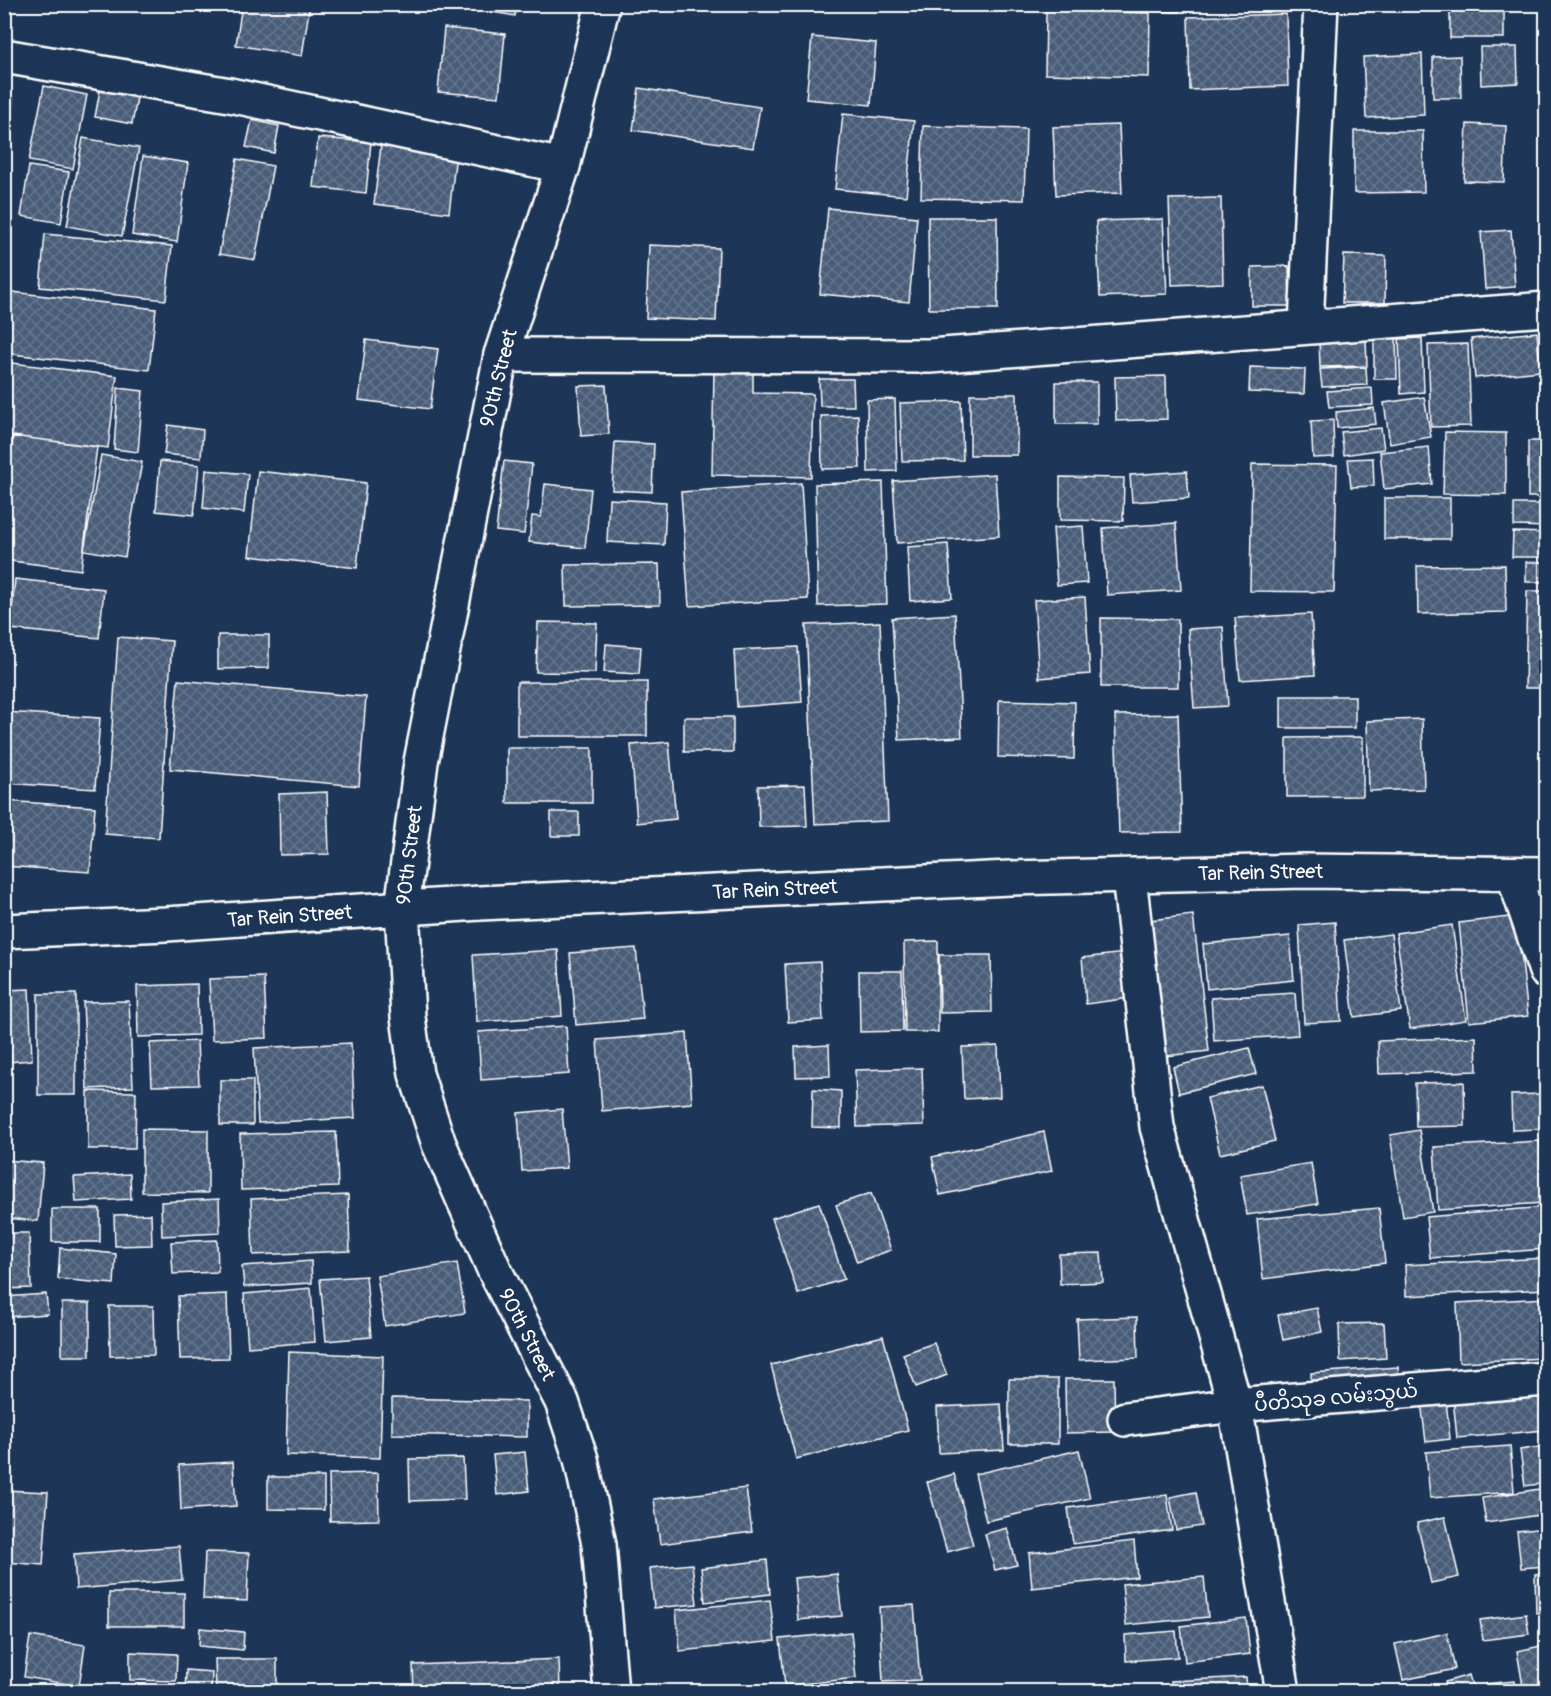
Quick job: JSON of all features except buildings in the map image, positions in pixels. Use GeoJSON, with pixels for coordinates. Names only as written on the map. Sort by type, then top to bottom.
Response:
{"type":"FeatureCollection","features":[{"type":"Feature","properties":{"kind":"street","name":"90th Street"},"geometry":{"type":"LineString","coordinates":[[603,4],[563,166],[501,355],[421,762],[402,908],[408,1017],[415,1062],[439,1144],[494,1269],[562,1402],[581,1459],[599,1544],[611,1692]]}},
{"type":"Feature","properties":{"kind":"street"},"geometry":{"type":"LineString","coordinates":[[1306,326],[1321,4]]}},
{"type":"Feature","properties":{"kind":"street"},"geometry":{"type":"LineString","coordinates":[[4,56],[230,95],[563,166]]}},
{"type":"Feature","properties":{"kind":"street"},"geometry":{"type":"LineString","coordinates":[[501,355],[930,356],[1546,309]]}},
{"type":"Feature","properties":{"kind":"street","name":"Tar Rein Street"},"geometry":{"type":"LineString","coordinates":[[4,931],[998,878],[1305,871],[1514,876],[1546,874]]}},
{"type":"Feature","properties":{"kind":"street"},"geometry":{"type":"LineString","coordinates":[[1129,876],[1157,1127],[1235,1405],[1283,1692]]}},
{"type":"Feature","properties":{"kind":"street"},"geometry":{"type":"LineString","coordinates":[[1514,876],[1546,971]]}},
{"type":"Feature","properties":{"kind":"street","name":"ပီတိသုခ လမ်းသွယ်"},"geometry":{"type":"LineString","coordinates":[[1125,1419],[1235,1405],[1546,1379]]}}]}
